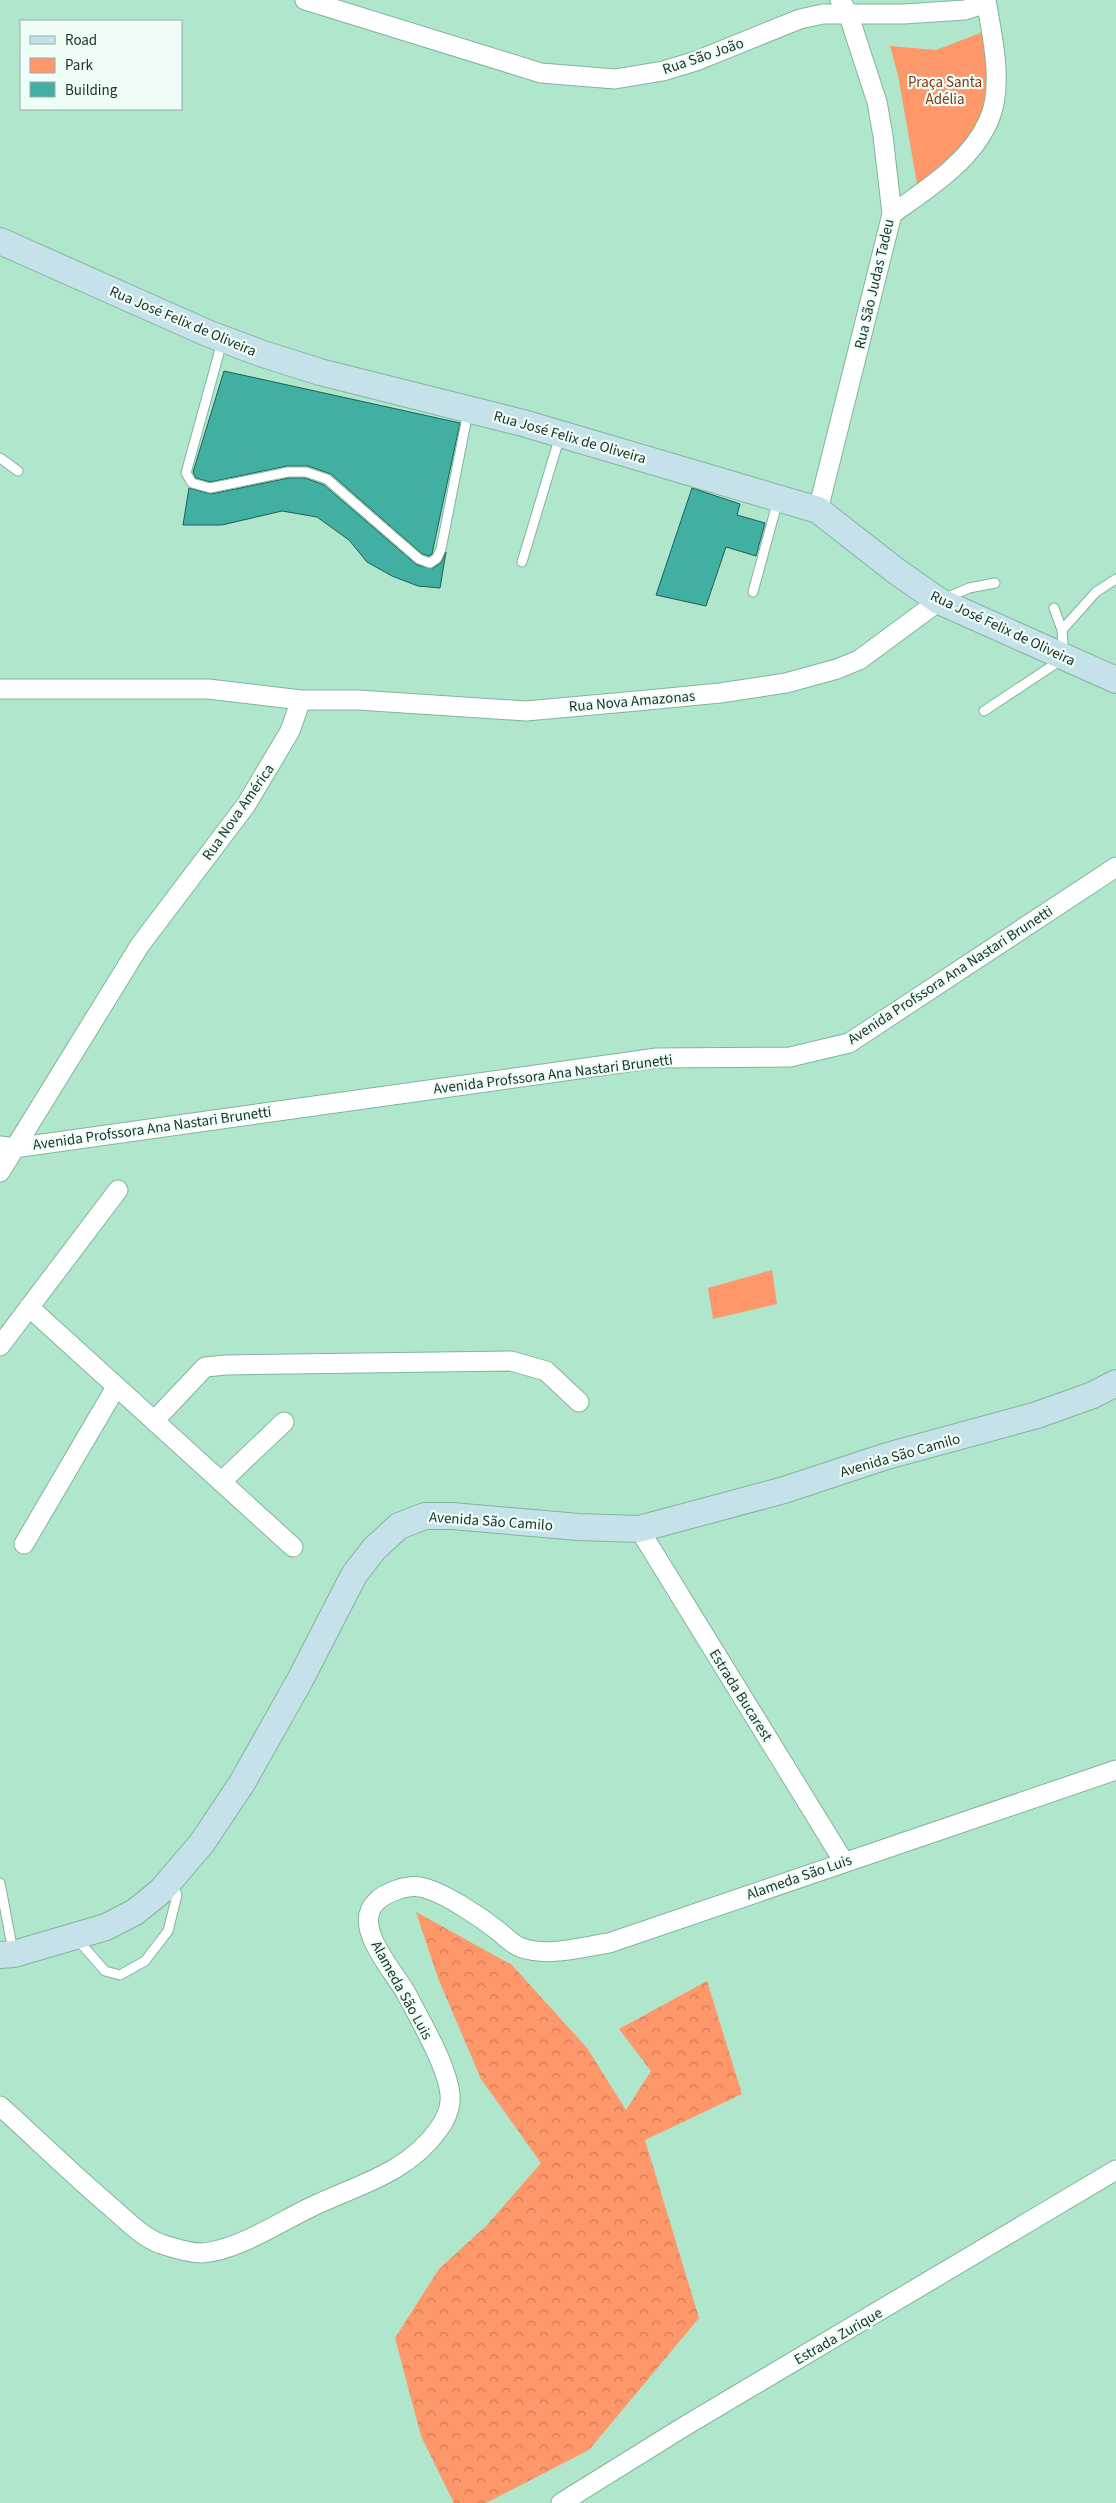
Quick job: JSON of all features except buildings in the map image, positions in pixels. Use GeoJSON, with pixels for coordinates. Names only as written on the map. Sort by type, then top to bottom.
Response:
{"type":"FeatureCollection","features":[{"type":"Feature","properties":{"kind":"main road","name":"Rua José Felix de Oliveira"},"geometry":{"type":"LineString","coordinates":[[0,241],[223,339],[320,372],[561,434],[818,510],[896,571],[939,601],[1116,680]]}},
{"type":"Feature","properties":{"kind":"main road","name":"Avenida São Camilo"},"geometry":{"type":"LineString","coordinates":[[7,1954],[106,1927],[135,1912],[161,1891],[202,1843],[242,1783],[300,1680],[354,1575],[374,1549],[400,1526],[425,1516],[452,1516],[578,1527],[638,1529],[784,1490],[887,1456],[1037,1415],[1115,1385]]}},
{"type":"Feature","properties":{"kind":"street","name":"Rua São João"},"geometry":{"type":"LineString","coordinates":[[305,0],[541,73],[615,79],[663,71],[696,61],[800,19],[844,7],[965,10],[986,1]]}},
{"type":"Feature","properties":{"kind":"street"},"geometry":{"type":"LineString","coordinates":[[892,214],[944,177],[964,159],[989,120],[994,98],[995,55],[986,1]]}},
{"type":"Feature","properties":{"kind":"street","name":"Rua São Judas Tadeu"},"geometry":{"type":"LineString","coordinates":[[818,510],[892,214],[884,136],[877,102],[844,7]]}},
{"type":"Feature","properties":{"kind":"street","name":"Rua Nova Amazonas"},"geometry":{"type":"LineString","coordinates":[[301,700],[358,700],[526,711],[720,693],[776,684],[837,669],[859,660],[939,601]]}},
{"type":"Feature","properties":{"kind":"street"},"geometry":{"type":"LineString","coordinates":[[0,689],[208,689],[301,700]]}},
{"type":"Feature","properties":{"kind":"street","name":"Rua Nova América"},"geometry":{"type":"LineString","coordinates":[[0,1172],[7,1147],[140,945],[246,805],[290,731],[301,700]]}},
{"type":"Feature","properties":{"kind":"street","name":"Avenida Profssora Ana Nastari Brunetti"},"geometry":{"type":"LineString","coordinates":[[7,1147],[657,1058],[790,1057],[815,1053],[849,1043],[1116,867]]}},
{"type":"Feature","properties":{"kind":"street"},"geometry":{"type":"LineString","coordinates":[[0,1346],[118,1190]]}},
{"type":"Feature","properties":{"kind":"street"},"geometry":{"type":"LineString","coordinates":[[29,1308],[293,1547]]}},
{"type":"Feature","properties":{"kind":"street"},"geometry":{"type":"LineString","coordinates":[[154,1421],[205,1367],[226,1365],[511,1361],[546,1372],[579,1402]]}},
{"type":"Feature","properties":{"kind":"street"},"geometry":{"type":"LineString","coordinates":[[24,1544],[116,1387]]}},
{"type":"Feature","properties":{"kind":"street"},"geometry":{"type":"LineString","coordinates":[[221,1482],[284,1422]]}},
{"type":"Feature","properties":{"kind":"street","name":"Estrada Bucarest"},"geometry":{"type":"LineString","coordinates":[[638,1529],[844,1862]]}},
{"type":"Feature","properties":{"kind":"street","name":"Alameda São Luis"},"geometry":{"type":"LineString","coordinates":[[0,2106],[101,2198],[135,2227],[157,2242],[195,2252],[222,2248],[318,2203],[361,2187],[398,2168],[428,2144],[448,2113],[450,2092],[439,2058],[404,1990],[376,1948],[371,1933],[369,1915],[371,1907],[379,1899],[400,1890],[422,1888],[460,1906],[496,1929],[516,1946],[534,1951],[558,1951],[609,1943],[1116,1770]]}},
{"type":"Feature","properties":{"kind":"street","name":"Estrada Zurique"},"geometry":{"type":"LineString","coordinates":[[561,2503],[685,2426],[1116,2170]]}},
{"type":"Feature","properties":{"kind":"lane"},"geometry":{"type":"LineString","coordinates":[[223,339],[186,473],[192,483],[210,488],[288,472],[306,472],[327,479],[418,559],[430,563],[437,558],[441,549],[468,410]]}},
{"type":"Feature","properties":{"kind":"lane"},"geometry":{"type":"LineString","coordinates":[[522,562],[561,434]]}},
{"type":"Feature","properties":{"kind":"lane"},"geometry":{"type":"LineString","coordinates":[[0,458],[18,472]]}},
{"type":"Feature","properties":{"kind":"lane"},"geometry":{"type":"LineString","coordinates":[[752,592],[779,497]]}},
{"type":"Feature","properties":{"kind":"lane"},"geometry":{"type":"LineString","coordinates":[[1062,630],[1096,592],[1116,579]]}},
{"type":"Feature","properties":{"kind":"lane"},"geometry":{"type":"LineString","coordinates":[[939,601],[969,588],[995,583]]}},
{"type":"Feature","properties":{"kind":"lane"},"geometry":{"type":"LineString","coordinates":[[984,711],[1064,658],[1062,630],[1054,608]]}},
{"type":"Feature","properties":{"kind":"lane"},"geometry":{"type":"LineString","coordinates":[[75,1936],[105,1971],[120,1975],[145,1961],[168,1931],[177,1895],[171,1880]]}},
{"type":"Feature","properties":{"kind":"lane"},"geometry":{"type":"LineString","coordinates":[[0,1883],[7,1954]]}},
{"type":"Feature","properties":{"kind":"green space","name":"Praça Santa Adélia"},"geometry":{"type":"Polygon","coordinates":[[[983,32],[989,94],[967,146],[917,184],[898,75],[890,46],[936,50],[983,32]]]}},
{"type":"Feature","properties":{"kind":"green space"},"geometry":{"type":"Polygon","coordinates":[[[772,1270],[777,1304],[713,1319],[708,1288],[772,1270]]]}},
{"type":"Feature","properties":{"kind":"green space"},"geometry":{"type":"Polygon","coordinates":[[[416,1912],[512,1965],[587,2048],[626,2110],[651,2071],[619,2029],[707,1981],[742,2094],[645,2140],[699,2318],[589,2450],[486,2503],[454,2503],[421,2436],[395,2338],[439,2269],[487,2225],[541,2163],[481,2079],[438,1978],[416,1912]]]}}]}
